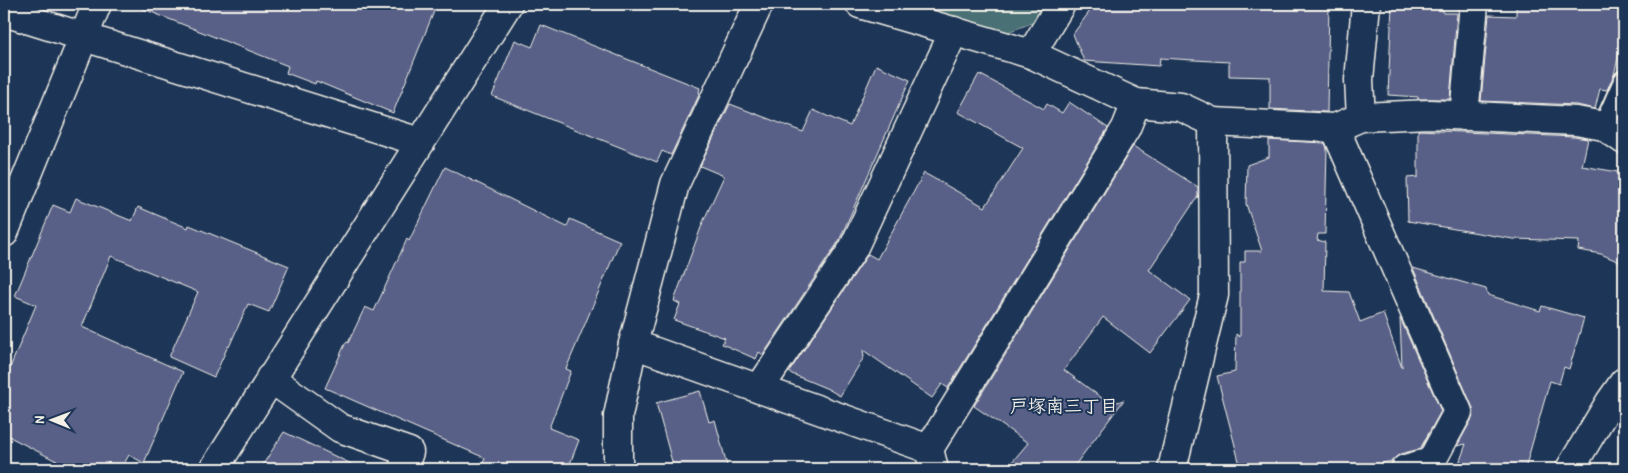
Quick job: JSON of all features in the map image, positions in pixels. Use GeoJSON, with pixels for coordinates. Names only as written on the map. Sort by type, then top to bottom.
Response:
{"type":"FeatureCollection","features":[{"type":"Feature","properties":{"kind":"street"},"geometry":{"type":"LineString","coordinates":[[4,233],[97,4]]}},
{"type":"Feature","properties":{"kind":"street"},"geometry":{"type":"LineString","coordinates":[[214,469],[508,4]]}},
{"type":"Feature","properties":{"kind":"street"},"geometry":{"type":"LineString","coordinates":[[618,469],[618,416],[633,344],[675,184],[759,4]]}},
{"type":"Feature","properties":{"kind":"street"},"geometry":{"type":"LineString","coordinates":[[865,4],[1031,54],[1136,103],[1181,107],[1213,122],[1335,128],[1360,117],[1430,114],[1576,121],[1614,133]]}},
{"type":"Feature","properties":{"kind":"street"},"geometry":{"type":"LineString","coordinates":[[1031,54],[1061,4]]}},
{"type":"Feature","properties":{"kind":"street"},"geometry":{"type":"LineString","coordinates":[[1360,117],[1359,80],[1366,4]]}},
{"type":"Feature","properties":{"kind":"street"},"geometry":{"type":"LineString","coordinates":[[1464,116],[1474,4]]}},
{"type":"Feature","properties":{"kind":"street"},"geometry":{"type":"LineString","coordinates":[[4,12],[420,142]]}},
{"type":"Feature","properties":{"kind":"street"},"geometry":{"type":"LineString","coordinates":[[759,389],[853,249],[954,31]]}},
{"type":"Feature","properties":{"kind":"street"},"geometry":{"type":"LineString","coordinates":[[633,344],[759,389],[932,459],[1126,128],[1136,103]]}},
{"type":"Feature","properties":{"kind":"street"},"geometry":{"type":"LineString","coordinates":[[1172,469],[1214,295],[1213,122]]}},
{"type":"Feature","properties":{"kind":"street"},"geometry":{"type":"LineString","coordinates":[[1335,128],[1458,412],[1431,462],[1405,469]]}},
{"type":"Feature","properties":{"kind":"street"},"geometry":{"type":"LineString","coordinates":[[270,378],[340,428],[409,452],[403,469]]}},
{"type":"Feature","properties":{"kind":"street"},"geometry":{"type":"LineString","coordinates":[[1570,469],[1624,382]]}},
{"type":"Feature","properties":{"kind":"lane"},"geometry":{"type":"LineString","coordinates":[[1614,133],[1624,81]]}},
{"type":"Feature","properties":{"kind":"green space"},"geometry":{"type":"Polygon","coordinates":[[[909,4],[1044,4],[1034,22],[1003,34],[909,4]]]}},
{"type":"Feature","properties":{"kind":"building"},"geometry":{"type":"Polygon","coordinates":[[[136,4],[437,4],[393,113],[316,81],[315,84],[286,73],[288,66],[136,6],[136,4]]]}},
{"type":"Feature","properties":{"kind":"building"},"geometry":{"type":"Polygon","coordinates":[[[1095,4],[1215,4],[1277,7],[1277,4],[1329,4],[1327,112],[1270,109],[1270,77],[1229,76],[1229,62],[1160,58],[1159,66],[1084,61],[1073,34],[1095,4]]]}},
{"type":"Feature","properties":{"kind":"building"},"geometry":{"type":"Polygon","coordinates":[[[1392,4],[1443,4],[1443,13],[1457,13],[1450,99],[1418,99],[1418,97],[1388,95],[1392,4]]]}},
{"type":"Feature","properties":{"kind":"building"},"geometry":{"type":"Polygon","coordinates":[[[1516,4],[1583,6],[1584,4],[1624,4],[1624,33],[1614,75],[1607,90],[1600,89],[1595,109],[1577,105],[1481,101],[1489,15],[1516,16],[1516,4]]]}},
{"type":"Feature","properties":{"kind":"building"},"geometry":{"type":"Polygon","coordinates":[[[541,25],[700,88],[700,93],[671,155],[662,151],[657,162],[492,96],[515,40],[532,47],[541,25]]]}},
{"type":"Feature","properties":{"kind":"building"},"geometry":{"type":"Polygon","coordinates":[[[876,65],[910,80],[839,241],[763,355],[759,352],[756,359],[722,344],[725,338],[674,320],[680,304],[674,301],[703,222],[724,176],[700,166],[730,104],[803,132],[813,110],[850,126],[876,65]]]}},
{"type":"Feature","properties":{"kind":"building"},"geometry":{"type":"Polygon","coordinates":[[[979,74],[1044,109],[1047,104],[1062,113],[1069,102],[1108,128],[948,388],[942,384],[932,398],[863,350],[864,357],[840,396],[792,374],[789,372],[868,254],[877,259],[924,173],[985,207],[1023,148],[958,112],[979,74]]]}},
{"type":"Feature","properties":{"kind":"building"},"geometry":{"type":"Polygon","coordinates":[[[1418,130],[1588,139],[1582,166],[1624,173],[1624,264],[1601,254],[1578,250],[1579,241],[1513,239],[1408,221],[1407,178],[1418,177],[1418,130]]]}},
{"type":"Feature","properties":{"kind":"building"},"geometry":{"type":"Polygon","coordinates":[[[1269,140],[1325,143],[1327,148],[1325,234],[1318,234],[1317,240],[1325,242],[1324,291],[1349,292],[1360,322],[1383,313],[1402,368],[1400,318],[1441,411],[1420,449],[1400,454],[1392,461],[1356,469],[1241,469],[1217,376],[1235,372],[1236,334],[1240,337],[1240,262],[1245,262],[1245,251],[1262,251],[1246,204],[1247,165],[1269,157],[1269,140]]]}},
{"type":"Feature","properties":{"kind":"building"},"geometry":{"type":"Polygon","coordinates":[[[1133,146],[1198,187],[1198,196],[1149,270],[1190,300],[1150,353],[1103,317],[1064,370],[1110,404],[1124,400],[1072,469],[1006,469],[1028,443],[974,406],[1133,146]]]}},
{"type":"Feature","properties":{"kind":"building"},"geometry":{"type":"Polygon","coordinates":[[[445,167],[567,227],[570,219],[620,241],[566,369],[571,371],[549,428],[579,440],[568,469],[481,469],[485,458],[325,388],[346,342],[348,343],[365,307],[374,311],[407,239],[409,241],[445,167]]]}},
{"type":"Feature","properties":{"kind":"building"},"geometry":{"type":"Polygon","coordinates":[[[76,198],[132,221],[138,207],[188,228],[189,225],[289,266],[269,312],[248,304],[214,377],[169,357],[198,292],[111,256],[82,327],[183,372],[144,463],[129,455],[121,469],[72,469],[4,434],[4,382],[36,305],[15,296],[53,205],[70,212],[76,198]]]}},
{"type":"Feature","properties":{"kind":"building"},"geometry":{"type":"Polygon","coordinates":[[[1413,268],[1486,289],[1488,295],[1540,311],[1542,306],[1584,318],[1569,369],[1564,367],[1559,384],[1550,381],[1525,469],[1457,469],[1466,444],[1457,446],[1474,413],[1413,268]]]}},
{"type":"Feature","properties":{"kind":"building"},"geometry":{"type":"Polygon","coordinates":[[[700,391],[709,422],[715,420],[728,469],[674,469],[656,403],[700,391]]]}},
{"type":"Feature","properties":{"kind":"building"},"geometry":{"type":"Polygon","coordinates":[[[284,432],[362,469],[260,469],[284,432]]]}},
{"type":"Feature","properties":{"kind":"district","name":"戸塚南三丁目"},"geometry":{"type":"Point","coordinates":[1064,405]}}]}
